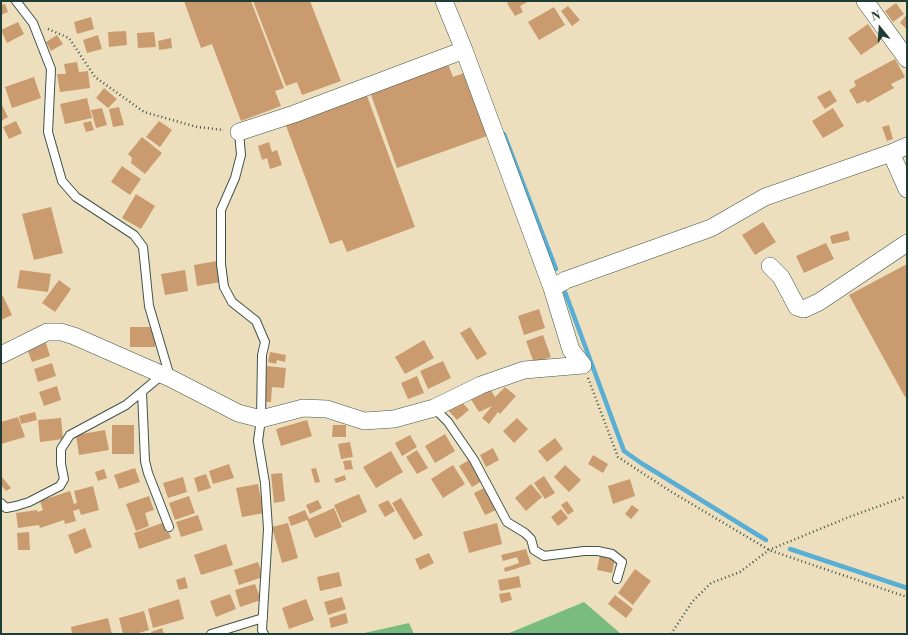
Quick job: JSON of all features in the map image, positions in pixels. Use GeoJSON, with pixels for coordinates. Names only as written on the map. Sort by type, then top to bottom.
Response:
{"type":"FeatureCollection","features":[{"type":"Feature","properties":{"kind":"street"},"geometry":{"type":"LineString","coordinates":[[444,1],[464,50],[552,288],[571,350],[583,365]]}},
{"type":"Feature","properties":{"kind":"street"},"geometry":{"type":"LineString","coordinates":[[865,1],[907,60]]}},
{"type":"Feature","properties":{"kind":"street"},"geometry":{"type":"LineString","coordinates":[[239,132],[294,114],[464,50]]}},
{"type":"Feature","properties":{"kind":"street"},"geometry":{"type":"LineString","coordinates":[[552,288],[566,280],[711,228],[765,197],[907,146]]}},
{"type":"Feature","properties":{"kind":"street"},"geometry":{"type":"LineString","coordinates":[[891,153],[907,189]]}},
{"type":"Feature","properties":{"kind":"street"},"geometry":{"type":"LineString","coordinates":[[770,266],[781,277],[797,307],[804,309],[819,302],[907,243]]}},
{"type":"Feature","properties":{"kind":"street"},"geometry":{"type":"LineString","coordinates":[[1,355],[47,332],[61,332],[74,336],[166,377],[238,413],[260,420],[303,408],[327,409],[364,421],[394,419],[434,408],[481,385],[524,370],[583,365]]}},
{"type":"Feature","properties":{"kind":"lane"},"geometry":{"type":"LineString","coordinates":[[1,503],[6,508],[16,506],[29,502],[60,486],[64,479],[61,464],[61,449],[70,435],[126,405],[142,392],[166,377],[149,306],[143,247],[134,235],[76,197],[62,181],[48,132],[51,69],[32,23],[16,1]]}},
{"type":"Feature","properties":{"kind":"lane"},"geometry":{"type":"LineString","coordinates":[[239,132],[240,155],[235,178],[221,210],[221,264],[224,287],[232,302],[256,321],[265,342],[262,355],[258,441],[265,483],[268,529],[262,630],[264,634]]}},
{"type":"Feature","properties":{"kind":"lane"},"geometry":{"type":"LineString","coordinates":[[142,392],[144,441],[148,474],[169,526]]}},
{"type":"Feature","properties":{"kind":"lane"},"geometry":{"type":"LineString","coordinates":[[434,408],[448,422],[474,460],[506,522],[525,533],[531,539],[534,550],[544,556],[584,551],[598,551],[612,554],[622,562],[617,578]]}},
{"type":"Feature","properties":{"kind":"lane"},"geometry":{"type":"LineString","coordinates":[[211,634],[263,618]]}},
{"type":"Feature","properties":{"kind":"path"},"geometry":{"type":"LineString","coordinates":[[32,23],[69,38],[95,77],[144,112],[196,127],[239,132]]}},
{"type":"Feature","properties":{"kind":"path"},"geometry":{"type":"LineString","coordinates":[[583,365],[618,457],[670,491],[769,550],[907,597]]}},
{"type":"Feature","properties":{"kind":"path"},"geometry":{"type":"LineString","coordinates":[[671,634],[692,602],[712,583],[740,572],[769,550],[849,516],[907,496]]}},
{"type":"Feature","properties":{"kind":"green space"},"geometry":{"type":"Polygon","coordinates":[[[584,602],[621,634],[507,634],[584,602]]]}},
{"type":"Feature","properties":{"kind":"green space"},"geometry":{"type":"Polygon","coordinates":[[[409,623],[414,634],[360,634],[409,623]]]}},
{"type":"Feature","properties":{"kind":"building"},"geometry":{"type":"Polygon","coordinates":[[[184,1],[251,1],[284,88],[275,91],[281,106],[241,121],[212,44],[201,48],[184,1]]]}},
{"type":"Feature","properties":{"kind":"building"},"geometry":{"type":"Polygon","coordinates":[[[253,1],[310,1],[341,81],[302,95],[297,82],[286,86],[253,1]]]}},
{"type":"Feature","properties":{"kind":"building"},"geometry":{"type":"Polygon","coordinates":[[[510,1],[529,1],[520,6],[523,12],[515,16],[507,3],[510,1]]]}},
{"type":"Feature","properties":{"kind":"building"},"geometry":{"type":"Polygon","coordinates":[[[896,3],[904,14],[893,22],[885,11],[896,3]]]}},
{"type":"Feature","properties":{"kind":"building"},"geometry":{"type":"Polygon","coordinates":[[[5,4],[8,12],[1,15],[1,5],[5,4]]]}},
{"type":"Feature","properties":{"kind":"building"},"geometry":{"type":"Polygon","coordinates":[[[568,6],[580,20],[572,26],[561,11],[568,6]]]}},
{"type":"Feature","properties":{"kind":"building"},"geometry":{"type":"Polygon","coordinates":[[[554,7],[565,25],[539,40],[528,22],[554,7]]]}},
{"type":"Feature","properties":{"kind":"building"},"geometry":{"type":"Polygon","coordinates":[[[907,14],[907,29],[900,23],[907,14]]]}},
{"type":"Feature","properties":{"kind":"building"},"geometry":{"type":"Polygon","coordinates":[[[91,17],[94,29],[77,34],[74,22],[91,17]]]}},
{"type":"Feature","properties":{"kind":"building"},"geometry":{"type":"Polygon","coordinates":[[[18,22],[24,34],[7,43],[1,30],[18,22]]]}},
{"type":"Feature","properties":{"kind":"building"},"geometry":{"type":"Polygon","coordinates":[[[868,24],[880,42],[861,55],[848,38],[868,24]]]}},
{"type":"Feature","properties":{"kind":"building"},"geometry":{"type":"Polygon","coordinates":[[[126,31],[127,45],[109,47],[108,32],[126,31]]]}},
{"type":"Feature","properties":{"kind":"building"},"geometry":{"type":"Polygon","coordinates":[[[154,32],[156,47],[138,48],[137,33],[154,32]]]}},
{"type":"Feature","properties":{"kind":"building"},"geometry":{"type":"Polygon","coordinates":[[[57,35],[63,44],[51,51],[46,42],[57,35]]]}},
{"type":"Feature","properties":{"kind":"building"},"geometry":{"type":"Polygon","coordinates":[[[98,35],[102,49],[87,53],[83,40],[98,35]]]}},
{"type":"Feature","properties":{"kind":"building"},"geometry":{"type":"Polygon","coordinates":[[[171,38],[172,48],[159,50],[158,41],[171,38]]]}},
{"type":"Feature","properties":{"kind":"building"},"geometry":{"type":"Polygon","coordinates":[[[895,59],[905,77],[891,84],[894,88],[867,103],[866,100],[857,104],[849,90],[856,86],[854,81],[895,59]]]}},
{"type":"Feature","properties":{"kind":"building"},"geometry":{"type":"Polygon","coordinates":[[[77,62],[79,72],[88,71],[90,88],[60,92],[57,74],[66,74],[64,64],[77,62]]]}},
{"type":"Feature","properties":{"kind":"building"},"geometry":{"type":"Polygon","coordinates":[[[448,64],[453,77],[464,73],[487,136],[397,168],[370,92],[448,64]]]}},
{"type":"Feature","properties":{"kind":"building"},"geometry":{"type":"Polygon","coordinates":[[[34,77],[41,98],[12,108],[5,87],[34,77]]]}},
{"type":"Feature","properties":{"kind":"building"},"geometry":{"type":"Polygon","coordinates":[[[104,88],[117,99],[108,108],[96,98],[104,88]]]}},
{"type":"Feature","properties":{"kind":"building"},"geometry":{"type":"Polygon","coordinates":[[[830,90],[837,101],[825,109],[817,97],[830,90]]]}},
{"type":"Feature","properties":{"kind":"building"},"geometry":{"type":"Polygon","coordinates":[[[366,93],[415,227],[347,252],[342,240],[330,244],[285,123],[366,93]]]}},
{"type":"Feature","properties":{"kind":"building"},"geometry":{"type":"Polygon","coordinates":[[[87,98],[92,118],[65,124],[60,104],[87,98]]]}},
{"type":"Feature","properties":{"kind":"building"},"geometry":{"type":"Polygon","coordinates":[[[1,103],[8,117],[1,121],[1,103]]]}},
{"type":"Feature","properties":{"kind":"building"},"geometry":{"type":"Polygon","coordinates":[[[119,107],[124,125],[113,127],[109,109],[119,107]]]}},
{"type":"Feature","properties":{"kind":"building"},"geometry":{"type":"Polygon","coordinates":[[[102,108],[107,125],[96,128],[91,110],[102,108]]]}},
{"type":"Feature","properties":{"kind":"building"},"geometry":{"type":"Polygon","coordinates":[[[833,108],[844,126],[823,138],[812,121],[833,108]]]}},
{"type":"Feature","properties":{"kind":"building"},"geometry":{"type":"Polygon","coordinates":[[[16,121],[22,133],[9,139],[3,127],[16,121]]]}},
{"type":"Feature","properties":{"kind":"building"},"geometry":{"type":"Polygon","coordinates":[[[91,121],[94,130],[86,132],[83,123],[91,121]]]}},
{"type":"Feature","properties":{"kind":"building"},"geometry":{"type":"Polygon","coordinates":[[[159,121],[172,130],[160,147],[146,137],[159,121]]]}},
{"type":"Feature","properties":{"kind":"building"},"geometry":{"type":"Polygon","coordinates":[[[889,125],[893,139],[887,141],[882,127],[889,125]]]}},
{"type":"Feature","properties":{"kind":"building"},"geometry":{"type":"Polygon","coordinates":[[[142,137],[162,153],[145,174],[131,163],[132,158],[128,154],[142,137]]]}},
{"type":"Feature","properties":{"kind":"building"},"geometry":{"type":"Polygon","coordinates":[[[269,142],[272,152],[277,150],[282,165],[270,169],[267,158],[262,160],[258,146],[269,142]]]}},
{"type":"Feature","properties":{"kind":"building"},"geometry":{"type":"Polygon","coordinates":[[[122,166],[141,179],[130,195],[111,182],[122,166]]]}},
{"type":"Feature","properties":{"kind":"building"},"geometry":{"type":"Polygon","coordinates":[[[136,194],[155,206],[141,229],[122,218],[136,194]]]}},
{"type":"Feature","properties":{"kind":"building"},"geometry":{"type":"Polygon","coordinates":[[[51,207],[63,253],[34,260],[22,214],[51,207]]]}},
{"type":"Feature","properties":{"kind":"building"},"geometry":{"type":"Polygon","coordinates":[[[763,222],[776,242],[755,255],[742,235],[763,222]]]}},
{"type":"Feature","properties":{"kind":"building"},"geometry":{"type":"Polygon","coordinates":[[[848,231],[850,240],[832,244],[830,236],[848,231]]]}},
{"type":"Feature","properties":{"kind":"building"},"geometry":{"type":"Polygon","coordinates":[[[826,243],[834,259],[804,273],[796,256],[826,243]]]}},
{"type":"Feature","properties":{"kind":"building"},"geometry":{"type":"Polygon","coordinates":[[[217,261],[221,282],[197,286],[194,265],[217,261]]]}},
{"type":"Feature","properties":{"kind":"building"},"geometry":{"type":"Polygon","coordinates":[[[907,264],[907,396],[905,397],[849,295],[907,264]]]}},
{"type":"Feature","properties":{"kind":"building"},"geometry":{"type":"Polygon","coordinates":[[[20,270],[51,274],[48,292],[17,288],[20,270]]]}},
{"type":"Feature","properties":{"kind":"building"},"geometry":{"type":"Polygon","coordinates":[[[185,270],[188,291],[165,295],[161,274],[185,270]]]}},
{"type":"Feature","properties":{"kind":"building"},"geometry":{"type":"Polygon","coordinates":[[[59,280],[71,289],[55,312],[42,303],[59,280]]]}},
{"type":"Feature","properties":{"kind":"building"},"geometry":{"type":"Polygon","coordinates":[[[3,296],[12,315],[1,320],[1,297],[3,296]]]}},
{"type":"Feature","properties":{"kind":"building"},"geometry":{"type":"Polygon","coordinates":[[[539,309],[545,328],[524,335],[518,316],[539,309]]]}},
{"type":"Feature","properties":{"kind":"building"},"geometry":{"type":"Polygon","coordinates":[[[130,327],[155,327],[155,347],[130,347],[130,327]]]}},
{"type":"Feature","properties":{"kind":"building"},"geometry":{"type":"Polygon","coordinates":[[[470,327],[487,354],[477,360],[460,333],[470,327]]]}},
{"type":"Feature","properties":{"kind":"building"},"geometry":{"type":"Polygon","coordinates":[[[543,335],[551,357],[534,363],[526,341],[543,335]]]}},
{"type":"Feature","properties":{"kind":"building"},"geometry":{"type":"Polygon","coordinates":[[[424,340],[434,358],[405,374],[395,357],[424,340]]]}},
{"type":"Feature","properties":{"kind":"building"},"geometry":{"type":"Polygon","coordinates":[[[46,343],[50,356],[32,362],[27,349],[46,343]]]}},
{"type":"Feature","properties":{"kind":"building"},"geometry":{"type":"Polygon","coordinates":[[[270,352],[286,355],[285,362],[277,360],[276,364],[268,362],[270,352]]]}},
{"type":"Feature","properties":{"kind":"building"},"geometry":{"type":"Polygon","coordinates":[[[443,361],[451,378],[428,389],[420,371],[443,361]]]}},
{"type":"Feature","properties":{"kind":"building"},"geometry":{"type":"Polygon","coordinates":[[[52,363],[56,376],[38,382],[34,369],[52,363]]]}},
{"type":"Feature","properties":{"kind":"building"},"geometry":{"type":"Polygon","coordinates":[[[267,366],[286,368],[284,388],[272,387],[271,402],[264,402],[267,366]]]}},
{"type":"Feature","properties":{"kind":"building"},"geometry":{"type":"Polygon","coordinates":[[[417,376],[424,393],[408,399],[401,383],[417,376]]]}},
{"type":"Feature","properties":{"kind":"building"},"geometry":{"type":"Polygon","coordinates":[[[57,386],[61,400],[44,406],[39,392],[57,386]]]}},
{"type":"Feature","properties":{"kind":"building"},"geometry":{"type":"Polygon","coordinates":[[[489,387],[495,397],[505,387],[516,396],[500,414],[498,412],[489,424],[482,418],[492,406],[479,412],[470,398],[489,387]]]}},
{"type":"Feature","properties":{"kind":"building"},"geometry":{"type":"Polygon","coordinates":[[[460,400],[469,410],[457,420],[448,410],[460,400]]]}},
{"type":"Feature","properties":{"kind":"building"},"geometry":{"type":"Polygon","coordinates":[[[35,412],[37,420],[21,424],[19,416],[35,412]]]}},
{"type":"Feature","properties":{"kind":"building"},"geometry":{"type":"Polygon","coordinates":[[[18,417],[25,437],[1,444],[1,422],[18,417]]]}},
{"type":"Feature","properties":{"kind":"building"},"geometry":{"type":"Polygon","coordinates":[[[61,418],[63,439],[40,442],[38,420],[61,418]]]}},
{"type":"Feature","properties":{"kind":"building"},"geometry":{"type":"Polygon","coordinates":[[[517,418],[528,429],[514,443],[503,431],[517,418]]]}},
{"type":"Feature","properties":{"kind":"building"},"geometry":{"type":"Polygon","coordinates":[[[307,420],[312,436],[281,446],[276,429],[307,420]]]}},
{"type":"Feature","properties":{"kind":"building"},"geometry":{"type":"Polygon","coordinates":[[[112,425],[134,425],[134,454],[112,454],[112,425]]]}},
{"type":"Feature","properties":{"kind":"building"},"geometry":{"type":"Polygon","coordinates":[[[333,425],[346,425],[346,437],[332,437],[333,425]]]}},
{"type":"Feature","properties":{"kind":"building"},"geometry":{"type":"Polygon","coordinates":[[[105,430],[109,450],[79,455],[76,435],[105,430]]]}},
{"type":"Feature","properties":{"kind":"building"},"geometry":{"type":"Polygon","coordinates":[[[445,434],[455,451],[435,463],[425,446],[445,434]]]}},
{"type":"Feature","properties":{"kind":"building"},"geometry":{"type":"Polygon","coordinates":[[[410,435],[417,447],[402,456],[395,443],[410,435]]]}},
{"type":"Feature","properties":{"kind":"building"},"geometry":{"type":"Polygon","coordinates":[[[555,438],[563,449],[547,462],[538,451],[555,438]]]}},
{"type":"Feature","properties":{"kind":"building"},"geometry":{"type":"Polygon","coordinates":[[[350,442],[353,457],[341,459],[338,444],[350,442]]]}},
{"type":"Feature","properties":{"kind":"building"},"geometry":{"type":"Polygon","coordinates":[[[493,448],[499,460],[486,467],[480,455],[493,448]]]}},
{"type":"Feature","properties":{"kind":"building"},"geometry":{"type":"Polygon","coordinates":[[[417,450],[428,468],[417,474],[406,457],[417,450]]]}},
{"type":"Feature","properties":{"kind":"building"},"geometry":{"type":"Polygon","coordinates":[[[391,451],[403,472],[376,488],[363,467],[391,451]]]}},
{"type":"Feature","properties":{"kind":"building"},"geometry":{"type":"Polygon","coordinates":[[[593,455],[608,464],[603,473],[588,464],[593,455]]]}},
{"type":"Feature","properties":{"kind":"building"},"geometry":{"type":"Polygon","coordinates":[[[351,460],[353,469],[345,470],[343,461],[351,460]]]}},
{"type":"Feature","properties":{"kind":"building"},"geometry":{"type":"Polygon","coordinates":[[[469,460],[482,481],[472,487],[459,466],[469,460]]]}},
{"type":"Feature","properties":{"kind":"building"},"geometry":{"type":"Polygon","coordinates":[[[229,464],[234,478],[213,484],[209,471],[229,464]]]}},
{"type":"Feature","properties":{"kind":"building"},"geometry":{"type":"Polygon","coordinates":[[[453,465],[465,484],[443,498],[431,479],[453,465]]]}},
{"type":"Feature","properties":{"kind":"building"},"geometry":{"type":"Polygon","coordinates":[[[565,465],[581,480],[569,492],[554,477],[565,465]]]}},
{"type":"Feature","properties":{"kind":"building"},"geometry":{"type":"Polygon","coordinates":[[[135,468],[140,482],[119,489],[114,475],[135,468]]]}},
{"type":"Feature","properties":{"kind":"building"},"geometry":{"type":"Polygon","coordinates":[[[316,468],[320,482],[315,483],[311,469],[316,468]]]}},
{"type":"Feature","properties":{"kind":"building"},"geometry":{"type":"Polygon","coordinates":[[[104,469],[107,478],[98,481],[95,472],[104,469]]]}},
{"type":"Feature","properties":{"kind":"building"},"geometry":{"type":"Polygon","coordinates":[[[282,473],[285,501],[274,503],[271,474],[282,473]]]}},
{"type":"Feature","properties":{"kind":"building"},"geometry":{"type":"Polygon","coordinates":[[[206,474],[211,488],[198,492],[194,478],[206,474]]]}},
{"type":"Feature","properties":{"kind":"building"},"geometry":{"type":"Polygon","coordinates":[[[345,475],[346,480],[336,483],[334,479],[345,475]]]}},
{"type":"Feature","properties":{"kind":"building"},"geometry":{"type":"Polygon","coordinates":[[[1,476],[11,488],[6,491],[1,485],[1,476]]]}},
{"type":"Feature","properties":{"kind":"building"},"geometry":{"type":"Polygon","coordinates":[[[544,476],[555,493],[545,499],[534,483],[544,476]]]}},
{"type":"Feature","properties":{"kind":"building"},"geometry":{"type":"Polygon","coordinates":[[[183,477],[187,492],[168,498],[163,483],[183,477]]]}},
{"type":"Feature","properties":{"kind":"building"},"geometry":{"type":"Polygon","coordinates":[[[630,479],[635,496],[613,504],[608,486],[630,479]]]}},
{"type":"Feature","properties":{"kind":"building"},"geometry":{"type":"Polygon","coordinates":[[[258,484],[264,513],[242,517],[236,488],[258,484]]]}},
{"type":"Feature","properties":{"kind":"building"},"geometry":{"type":"Polygon","coordinates":[[[531,484],[542,497],[526,511],[515,498],[531,484]]]}},
{"type":"Feature","properties":{"kind":"building"},"geometry":{"type":"Polygon","coordinates":[[[93,486],[99,510],[81,515],[79,509],[73,511],[76,521],[65,524],[64,520],[40,528],[39,525],[18,528],[16,513],[37,510],[38,512],[43,510],[40,501],[70,491],[74,504],[77,503],[74,491],[93,486]]]}},
{"type":"Feature","properties":{"kind":"building"},"geometry":{"type":"Polygon","coordinates":[[[486,487],[496,510],[485,515],[474,493],[486,487]]]}},
{"type":"Feature","properties":{"kind":"building"},"geometry":{"type":"Polygon","coordinates":[[[359,494],[367,512],[342,523],[334,505],[359,494]]]}},
{"type":"Feature","properties":{"kind":"building"},"geometry":{"type":"Polygon","coordinates":[[[149,496],[154,510],[145,513],[149,526],[136,531],[126,504],[149,496]]]}},
{"type":"Feature","properties":{"kind":"building"},"geometry":{"type":"Polygon","coordinates":[[[189,496],[195,513],[175,520],[169,503],[189,496]]]}},
{"type":"Feature","properties":{"kind":"building"},"geometry":{"type":"Polygon","coordinates":[[[401,498],[423,535],[414,540],[392,503],[401,498]]]}},
{"type":"Feature","properties":{"kind":"building"},"geometry":{"type":"Polygon","coordinates":[[[318,500],[322,508],[310,514],[306,505],[318,500]]]}},
{"type":"Feature","properties":{"kind":"building"},"geometry":{"type":"Polygon","coordinates":[[[388,500],[395,511],[385,517],[378,505],[388,500]]]}},
{"type":"Feature","properties":{"kind":"building"},"geometry":{"type":"Polygon","coordinates":[[[567,501],[574,511],[568,515],[561,505],[567,501]]]}},
{"type":"Feature","properties":{"kind":"building"},"geometry":{"type":"Polygon","coordinates":[[[632,505],[639,510],[631,519],[625,514],[632,505]]]}},
{"type":"Feature","properties":{"kind":"building"},"geometry":{"type":"Polygon","coordinates":[[[334,508],[342,527],[315,538],[307,520],[291,526],[288,517],[305,510],[309,519],[334,508]]]}},
{"type":"Feature","properties":{"kind":"building"},"geometry":{"type":"Polygon","coordinates":[[[561,509],[568,518],[558,526],[551,517],[561,509]]]}},
{"type":"Feature","properties":{"kind":"building"},"geometry":{"type":"Polygon","coordinates":[[[198,515],[203,530],[181,537],[176,522],[198,515]]]}},
{"type":"Feature","properties":{"kind":"building"},"geometry":{"type":"Polygon","coordinates":[[[165,522],[171,538],[139,549],[134,533],[165,522]]]}},
{"type":"Feature","properties":{"kind":"building"},"geometry":{"type":"Polygon","coordinates":[[[288,523],[298,558],[282,563],[272,527],[288,523]]]}},
{"type":"Feature","properties":{"kind":"building"},"geometry":{"type":"Polygon","coordinates":[[[497,523],[502,544],[469,553],[463,532],[497,523]]]}},
{"type":"Feature","properties":{"kind":"building"},"geometry":{"type":"Polygon","coordinates":[[[85,528],[92,547],[75,554],[68,535],[85,528]]]}},
{"type":"Feature","properties":{"kind":"building"},"geometry":{"type":"Polygon","coordinates":[[[29,532],[30,550],[18,550],[17,533],[29,532]]]}},
{"type":"Feature","properties":{"kind":"building"},"geometry":{"type":"Polygon","coordinates":[[[226,544],[233,565],[201,575],[194,555],[226,544]]]}},
{"type":"Feature","properties":{"kind":"building"},"geometry":{"type":"Polygon","coordinates":[[[526,549],[531,564],[505,572],[504,568],[519,563],[517,557],[503,561],[501,555],[526,549]]]}},
{"type":"Feature","properties":{"kind":"building"},"geometry":{"type":"Polygon","coordinates":[[[429,553],[434,563],[420,570],[415,559],[429,553]]]}},
{"type":"Feature","properties":{"kind":"building"},"geometry":{"type":"Polygon","coordinates":[[[600,555],[615,558],[612,573],[597,570],[600,555]]]}},
{"type":"Feature","properties":{"kind":"building"},"geometry":{"type":"Polygon","coordinates":[[[258,562],[263,577],[239,585],[234,570],[258,562]]]}},
{"type":"Feature","properties":{"kind":"building"},"geometry":{"type":"Polygon","coordinates":[[[635,569],[651,581],[633,605],[618,593],[635,569]]]}},
{"type":"Feature","properties":{"kind":"building"},"geometry":{"type":"Polygon","coordinates":[[[339,572],[342,586],[320,591],[317,577],[339,572]]]}},
{"type":"Feature","properties":{"kind":"building"},"geometry":{"type":"Polygon","coordinates":[[[519,576],[521,587],[500,591],[498,580],[519,576]]]}},
{"type":"Feature","properties":{"kind":"building"},"geometry":{"type":"Polygon","coordinates":[[[185,577],[188,588],[179,590],[176,580],[185,577]]]}},
{"type":"Feature","properties":{"kind":"building"},"geometry":{"type":"Polygon","coordinates":[[[255,584],[261,600],[240,607],[235,590],[255,584]]]}},
{"type":"Feature","properties":{"kind":"building"},"geometry":{"type":"Polygon","coordinates":[[[510,592],[512,600],[501,603],[499,594],[510,592]]]}},
{"type":"Feature","properties":{"kind":"building"},"geometry":{"type":"Polygon","coordinates":[[[230,594],[236,609],[216,617],[210,601],[230,594]]]}},
{"type":"Feature","properties":{"kind":"building"},"geometry":{"type":"Polygon","coordinates":[[[615,595],[633,609],[626,618],[608,604],[615,595]]]}},
{"type":"Feature","properties":{"kind":"building"},"geometry":{"type":"Polygon","coordinates":[[[342,597],[346,609],[328,615],[324,602],[342,597]]]}},
{"type":"Feature","properties":{"kind":"building"},"geometry":{"type":"Polygon","coordinates":[[[179,599],[184,619],[153,628],[148,609],[179,599]]]}},
{"type":"Feature","properties":{"kind":"building"},"geometry":{"type":"Polygon","coordinates":[[[306,599],[314,620],[289,629],[282,608],[306,599]]]}},
{"type":"Feature","properties":{"kind":"building"},"geometry":{"type":"Polygon","coordinates":[[[144,611],[149,630],[135,634],[123,634],[119,618],[144,611]]]}},
{"type":"Feature","properties":{"kind":"building"},"geometry":{"type":"Polygon","coordinates":[[[346,613],[348,623],[331,628],[329,618],[346,613]]]}},
{"type":"Feature","properties":{"kind":"building"},"geometry":{"type":"Polygon","coordinates":[[[108,618],[112,634],[72,634],[71,627],[108,618]]]}},
{"type":"Feature","properties":{"kind":"building"},"geometry":{"type":"Polygon","coordinates":[[[162,628],[164,634],[152,634],[151,632],[162,628]]]}},
{"type":"Feature","properties":{"kind":"waterway"},"geometry":{"type":"LineString","coordinates":[[504,134],[556,269]]}},
{"type":"Feature","properties":{"kind":"waterway"},"geometry":{"type":"LineString","coordinates":[[565,292],[624,451],[766,540]]}},
{"type":"Feature","properties":{"kind":"waterway"},"geometry":{"type":"LineString","coordinates":[[790,549],[907,588]]}}]}
